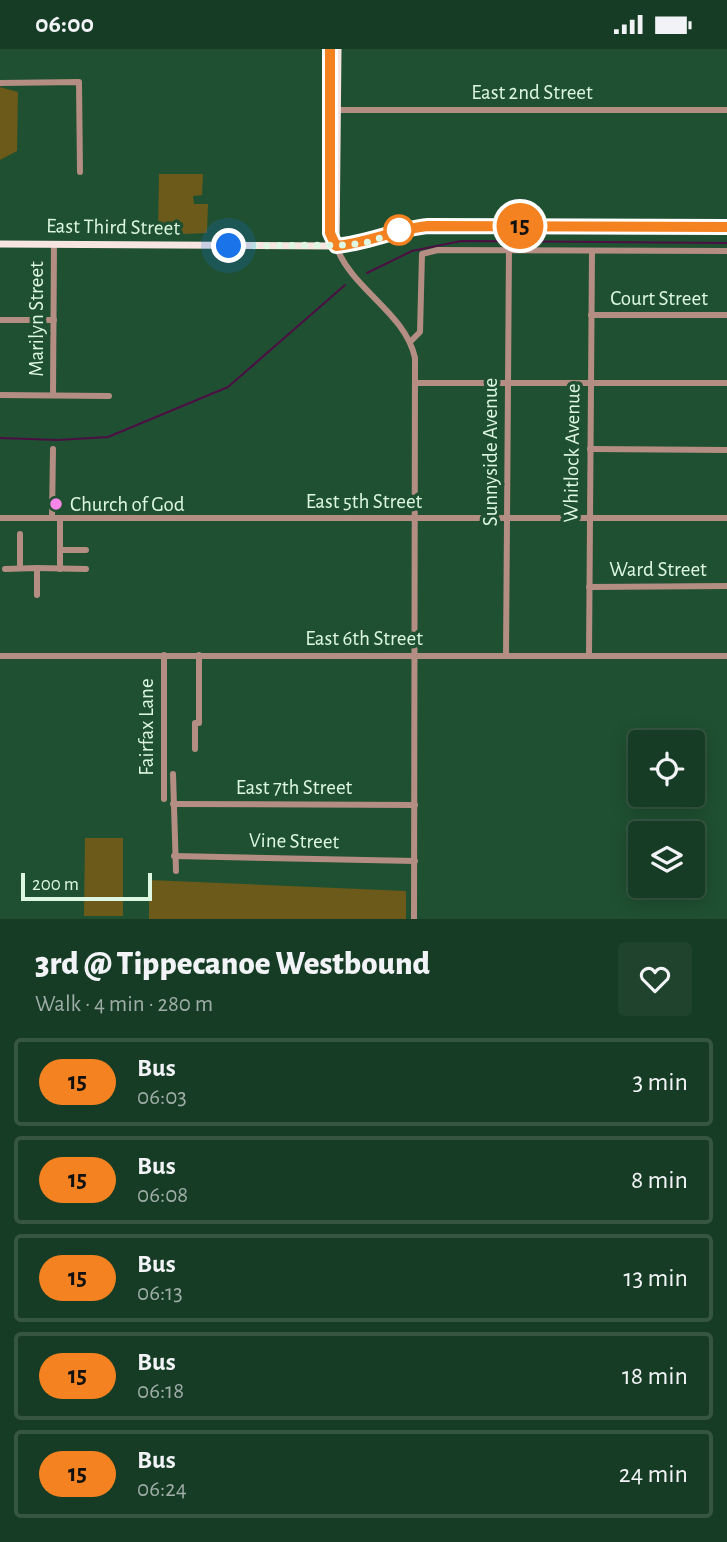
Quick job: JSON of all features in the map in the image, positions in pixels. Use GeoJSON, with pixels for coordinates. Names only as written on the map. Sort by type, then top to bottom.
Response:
{"type":"FeatureCollection","features":[{"type":"Feature","properties":{"kind":"main road"},"geometry":{"type":"LineString","coordinates":[[330,49],[334,110]]}},
{"type":"Feature","properties":{"kind":"main road"},"geometry":{"type":"LineString","coordinates":[[336,246],[330,233],[338,49]]}},
{"type":"Feature","properties":{"kind":"main road","name":"East Third Street"},"geometry":{"type":"LineString","coordinates":[[0,244],[336,246],[359,244],[404,229],[428,226],[727,227]]}},
{"type":"Feature","properties":{"kind":"street"},"geometry":{"type":"LineString","coordinates":[[0,83],[79,82],[80,172]]}},
{"type":"Feature","properties":{"kind":"street","name":"East 2nd Street"},"geometry":{"type":"LineString","coordinates":[[334,110],[727,110]]}},
{"type":"Feature","properties":{"kind":"street","name":"Marilyn Street"},"geometry":{"type":"LineString","coordinates":[[53,395],[54,244]]}},
{"type":"Feature","properties":{"kind":"street"},"geometry":{"type":"LineString","coordinates":[[336,246],[345,266],[410,342],[415,358],[414,919]]}},
{"type":"Feature","properties":{"kind":"street"},"geometry":{"type":"LineString","coordinates":[[410,342],[420,332],[422,254],[446,249],[727,251]]}},
{"type":"Feature","properties":{"kind":"street","name":"Sunnyside Avenue"},"geometry":{"type":"LineString","coordinates":[[506,656],[509,249]]}},
{"type":"Feature","properties":{"kind":"street","name":"Whitlock Avenue"},"geometry":{"type":"LineString","coordinates":[[589,656],[592,251]]}},
{"type":"Feature","properties":{"kind":"street","name":"Court Street"},"geometry":{"type":"LineString","coordinates":[[591,315],[727,315]]}},
{"type":"Feature","properties":{"kind":"street"},"geometry":{"type":"LineString","coordinates":[[0,320],[54,320]]}},
{"type":"Feature","properties":{"kind":"street"},"geometry":{"type":"LineString","coordinates":[[416,383],[727,383]]}},
{"type":"Feature","properties":{"kind":"street"},"geometry":{"type":"LineString","coordinates":[[0,395],[109,396]]}},
{"type":"Feature","properties":{"kind":"street"},"geometry":{"type":"LineString","coordinates":[[52,449],[60,569]]}},
{"type":"Feature","properties":{"kind":"street"},"geometry":{"type":"LineString","coordinates":[[590,449],[727,450]]}},
{"type":"Feature","properties":{"kind":"street","name":"East 5th Street"},"geometry":{"type":"LineString","coordinates":[[0,518],[727,518]]}},
{"type":"Feature","properties":{"kind":"street"},"geometry":{"type":"LineString","coordinates":[[20,534],[20,568]]}},
{"type":"Feature","properties":{"kind":"street"},"geometry":{"type":"LineString","coordinates":[[60,550],[86,550]]}},
{"type":"Feature","properties":{"kind":"street"},"geometry":{"type":"LineString","coordinates":[[37,568],[37,595]]}},
{"type":"Feature","properties":{"kind":"street"},"geometry":{"type":"LineString","coordinates":[[5,569],[86,569]]}},
{"type":"Feature","properties":{"kind":"street","name":"Ward Street"},"geometry":{"type":"LineString","coordinates":[[589,587],[727,586]]}},
{"type":"Feature","properties":{"kind":"street","name":"Fairfax Lane"},"geometry":{"type":"LineString","coordinates":[[164,655],[164,799]]}},
{"type":"Feature","properties":{"kind":"street"},"geometry":{"type":"LineString","coordinates":[[195,749],[195,723],[199,723],[199,655]]}},
{"type":"Feature","properties":{"kind":"street","name":"East 6th Street"},"geometry":{"type":"LineString","coordinates":[[0,656],[727,656]]}},
{"type":"Feature","properties":{"kind":"street","name":"Fairfax Lane"},"geometry":{"type":"LineString","coordinates":[[173,774],[173,856],[176,871]]}},
{"type":"Feature","properties":{"kind":"street","name":"East 7th Street"},"geometry":{"type":"LineString","coordinates":[[173,804],[415,805]]}},
{"type":"Feature","properties":{"kind":"street","name":"Vine Street"},"geometry":{"type":"LineString","coordinates":[[173,856],[415,861]]}},
{"type":"Feature","properties":{"kind":"shaded area"},"geometry":{"type":"Polygon","coordinates":[[[0,87],[18,92],[17,151],[0,160],[0,87]]]}},
{"type":"Feature","properties":{"kind":"shaded area"},"geometry":{"type":"Polygon","coordinates":[[[159,174],[203,174],[202,195],[193,196],[194,204],[208,204],[207,233],[158,235],[159,174]]]}},
{"type":"Feature","properties":{"kind":"shaded area"},"geometry":{"type":"Polygon","coordinates":[[[85,838],[123,838],[123,916],[84,916],[85,838]]]}},
{"type":"Feature","properties":{"kind":"shaded area"},"geometry":{"type":"Polygon","coordinates":[[[149,880],[406,891],[406,919],[149,919],[149,880]]]}},
{"type":"Feature","properties":{"kind":"waterway"},"geometry":{"type":"LineString","coordinates":[[367,273],[412,251],[461,241],[727,243]]}},
{"type":"Feature","properties":{"kind":"waterway"},"geometry":{"type":"LineString","coordinates":[[0,438],[58,440],[108,437],[228,387],[345,285]]}},
{"type":"Feature","properties":{"kind":"bus line","name":"15"},"geometry":{"type":"LineString","coordinates":[[330,49],[330,233],[336,246],[369,242],[404,229],[428,226],[727,227]]}},
{"type":"Feature","properties":{"kind":"place","name":"Church of God"},"geometry":{"type":"Point","coordinates":[56,504]}},
{"type":"Feature","properties":{"kind":"route"},"geometry":{"type":"LineString","coordinates":[[229,246],[359,244],[404,229],[399,230]]}}]}
